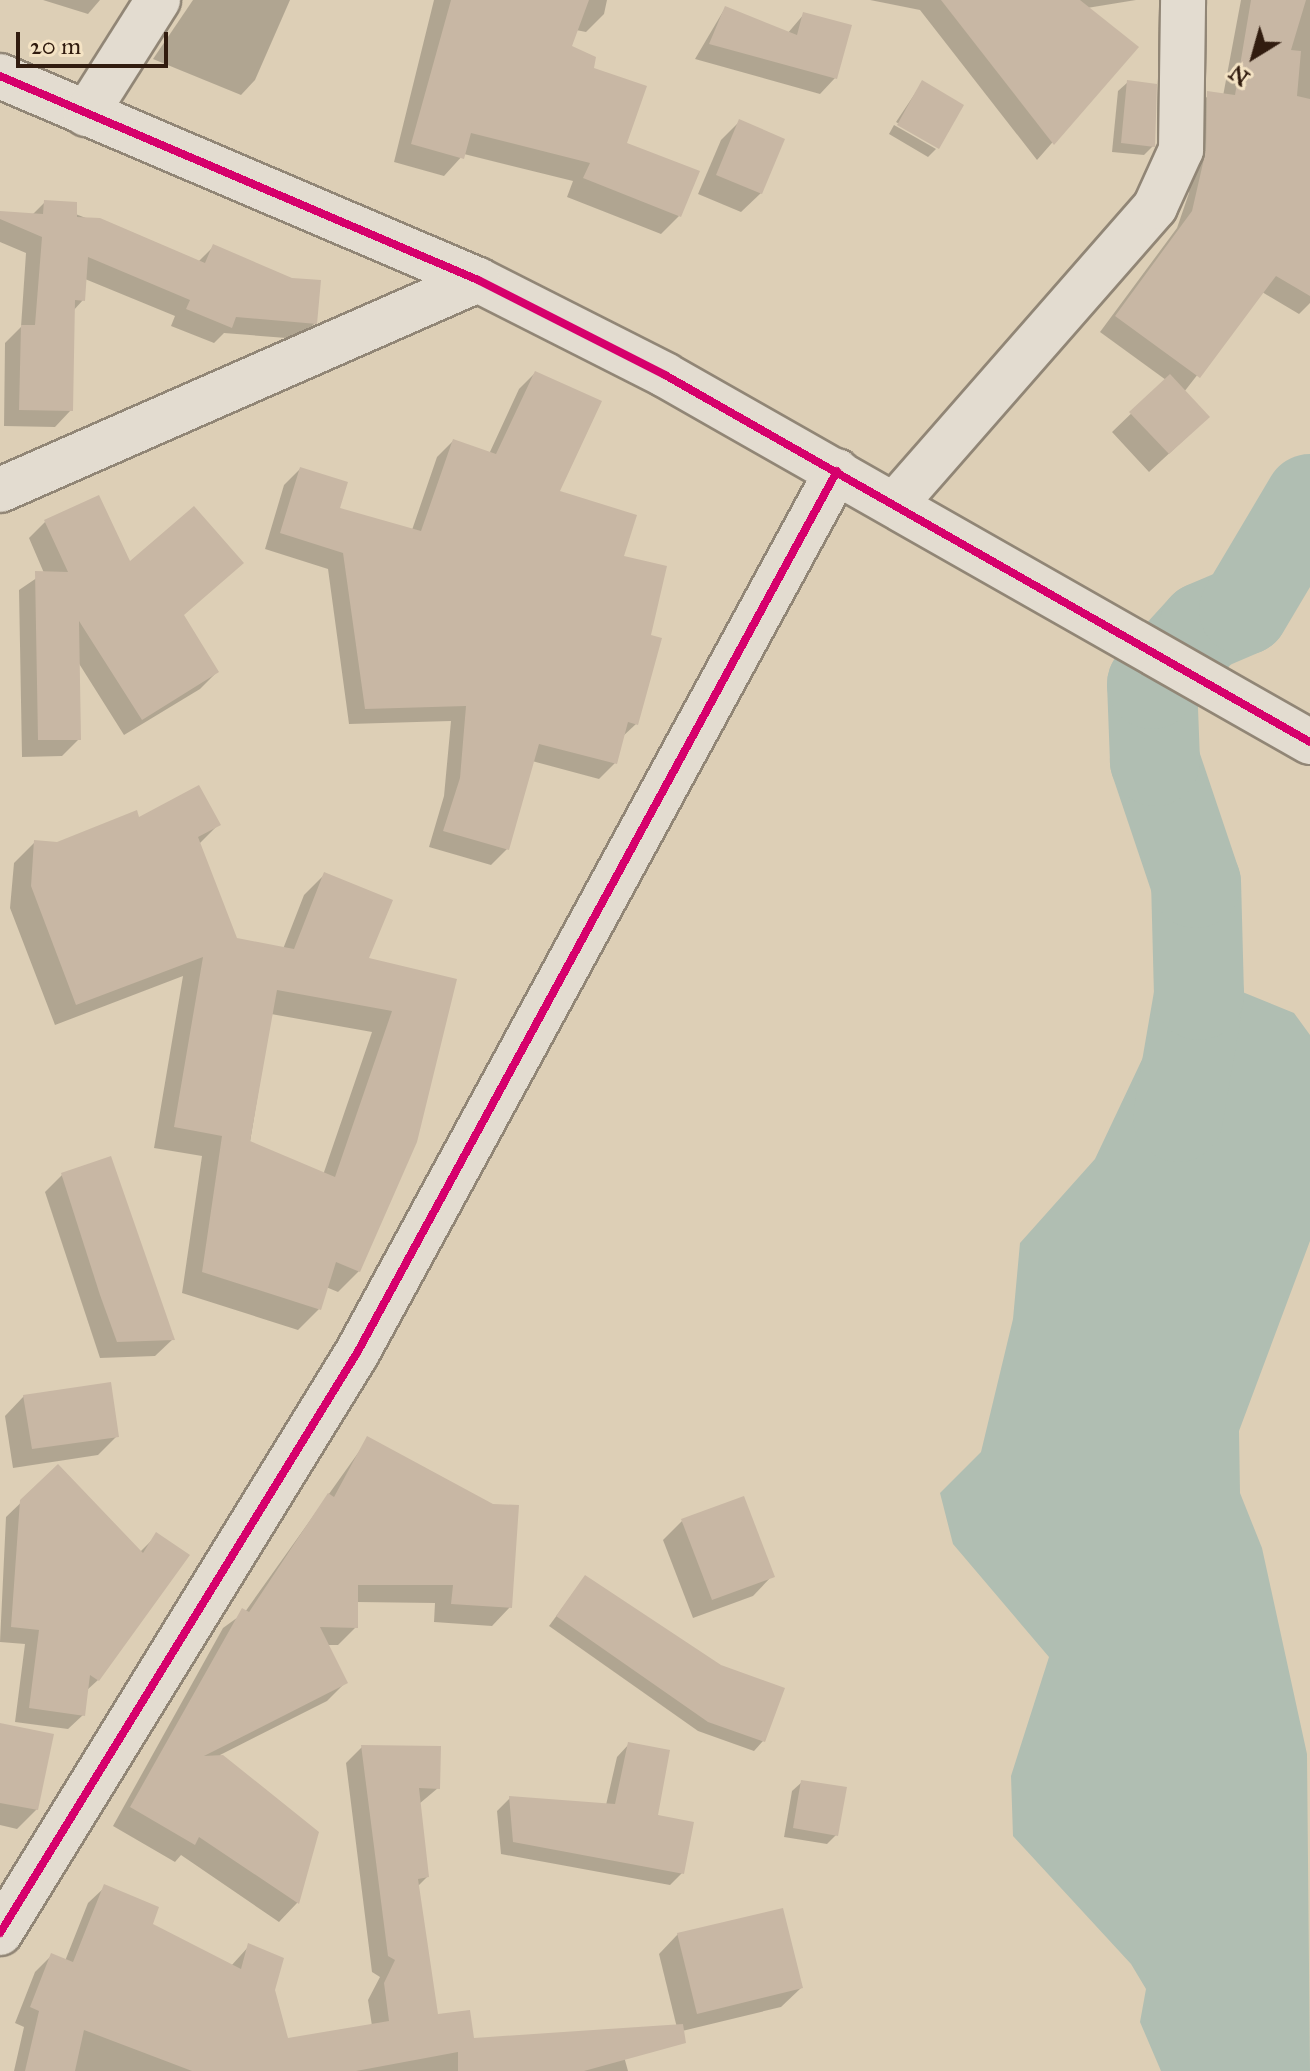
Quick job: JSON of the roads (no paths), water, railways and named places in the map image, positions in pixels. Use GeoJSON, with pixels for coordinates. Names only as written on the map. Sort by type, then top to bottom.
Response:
{"type":"FeatureCollection","features":[{"type":"Feature","properties":{"kind":"street"},"geometry":{"type":"LineString","coordinates":[[86,114],[158,0]]}},
{"type":"Feature","properties":{"kind":"street"},"geometry":{"type":"LineString","coordinates":[[895,504],[1155,207],[1181,150],[1183,0]]}},
{"type":"Feature","properties":{"kind":"street"},"geometry":{"type":"LineString","coordinates":[[0,76],[478,280],[837,471],[1132,636],[1310,742]]}},
{"type":"Feature","properties":{"kind":"street"},"geometry":{"type":"LineString","coordinates":[[0,490],[478,280]]}},
{"type":"Feature","properties":{"kind":"street"},"geometry":{"type":"LineString","coordinates":[[0,1933],[357,1353],[837,471]]}},
{"type":"Feature","properties":{"kind":"waterway"},"geometry":{"type":"LineString","coordinates":[[1178,1117],[1199,995],[1196,883],[1155,761],[1152,684],[1204,627],[1244,610],[1310,499]]}}]}
